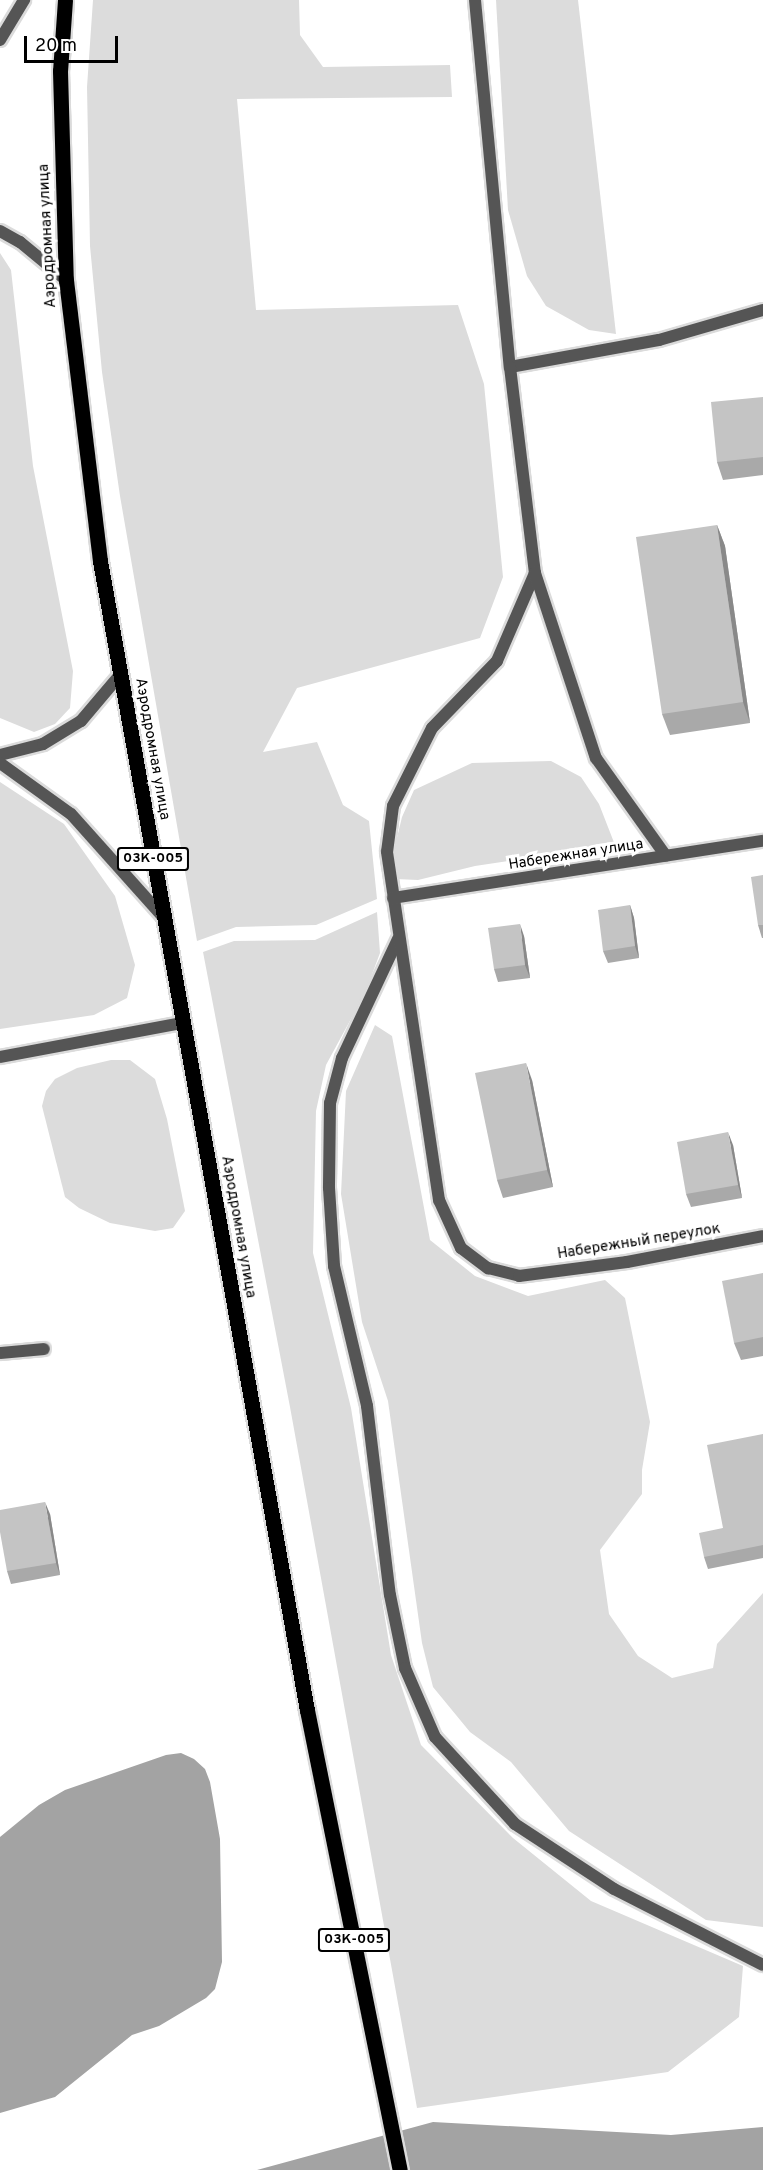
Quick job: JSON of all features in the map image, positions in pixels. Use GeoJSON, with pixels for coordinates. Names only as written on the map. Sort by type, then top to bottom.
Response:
{"type":"FeatureCollection","features":[{"type":"Feature","properties":{"kind":"main road","name":"Аэродромная улица"},"geometry":{"type":"LineString","coordinates":[[65,0],[60,71],[66,280],[100,561],[307,1710],[400,2170]]}},
{"type":"Feature","properties":{"kind":"street"},"geometry":{"type":"LineString","coordinates":[[0,40],[24,0]]}},
{"type":"Feature","properties":{"kind":"street"},"geometry":{"type":"LineString","coordinates":[[475,0],[510,367],[535,573],[596,758],[666,856]]}},
{"type":"Feature","properties":{"kind":"street"},"geometry":{"type":"LineString","coordinates":[[0,231],[20,242],[66,280]]}},
{"type":"Feature","properties":{"kind":"street"},"geometry":{"type":"LineString","coordinates":[[510,367],[659,340],[763,310]]}},
{"type":"Feature","properties":{"kind":"street"},"geometry":{"type":"LineString","coordinates":[[535,573],[497,661],[432,728],[393,806],[387,852],[398,939],[342,1058],[330,1103],[329,1188],[334,1266],[367,1406],[390,1595],[405,1668],[435,1737],[515,1824],[614,1889],[763,1965]]}},
{"type":"Feature","properties":{"kind":"street"},"geometry":{"type":"LineString","coordinates":[[0,755],[43,744],[81,721],[120,675]]}},
{"type":"Feature","properties":{"kind":"street"},"geometry":{"type":"LineString","coordinates":[[0,764],[71,814],[164,918]]}},
{"type":"Feature","properties":{"kind":"street","name":"Набережная улица"},"geometry":{"type":"LineString","coordinates":[[393,898],[763,841]]}},
{"type":"Feature","properties":{"kind":"street","name":"Набережный переулок"},"geometry":{"type":"LineString","coordinates":[[398,939],[440,1200],[461,1248],[488,1268],[519,1276],[627,1262],[763,1236]]}},
{"type":"Feature","properties":{"kind":"street"},"geometry":{"type":"LineString","coordinates":[[0,1057],[182,1023]]}},
{"type":"Feature","properties":{"kind":"street"},"geometry":{"type":"LineString","coordinates":[[0,1353],[44,1349]]}},
{"type":"Feature","properties":{"kind":"shaded area"},"geometry":{"type":"Polygon","coordinates":[[[93,0],[299,0],[300,35],[323,67],[450,65],[452,97],[237,99],[256,310],[458,305],[484,384],[503,577],[480,638],[297,688],[263,752],[317,742],[343,805],[369,821],[377,899],[316,925],[236,927],[197,941],[120,496],[102,372],[90,246],[87,87],[93,0]]]}},
{"type":"Feature","properties":{"kind":"shaded area"},"geometry":{"type":"Polygon","coordinates":[[[496,0],[578,0],[616,334],[589,330],[546,306],[527,276],[508,210],[496,0]]]}},
{"type":"Feature","properties":{"kind":"shaded area"},"geometry":{"type":"Polygon","coordinates":[[[0,253],[11,270],[33,466],[73,671],[70,708],[55,724],[34,732],[0,718],[0,253]]]}},
{"type":"Feature","properties":{"kind":"shaded area"},"geometry":{"type":"Polygon","coordinates":[[[551,761],[581,777],[599,804],[615,845],[475,866],[418,880],[396,879],[394,850],[402,817],[414,790],[472,763],[551,761]]]}},
{"type":"Feature","properties":{"kind":"shaded area"},"geometry":{"type":"Polygon","coordinates":[[[0,782],[64,824],[115,896],[135,965],[127,998],[94,1015],[0,1029],[0,782]]]}},
{"type":"Feature","properties":{"kind":"shaded area"},"geometry":{"type":"Polygon","coordinates":[[[377,912],[380,953],[365,993],[326,1065],[316,1111],[313,1253],[351,1408],[391,1655],[421,1745],[513,1838],[591,1901],[743,1966],[739,2017],[668,2072],[417,2108],[290,1407],[203,952],[234,941],[315,940],[377,912]]]}},
{"type":"Feature","properties":{"kind":"shaded area"},"geometry":{"type":"Polygon","coordinates":[[[375,1025],[392,1036],[430,1240],[475,1276],[528,1296],[605,1280],[625,1298],[650,1422],[642,1470],[642,1494],[600,1550],[609,1614],[638,1656],[672,1678],[713,1668],[717,1644],[763,1593],[763,1927],[706,1920],[569,1831],[511,1762],[470,1732],[433,1687],[422,1643],[388,1401],[362,1322],[341,1194],[346,1091],[375,1025]]]}},
{"type":"Feature","properties":{"kind":"shaded area"},"geometry":{"type":"Polygon","coordinates":[[[111,1060],[130,1060],[155,1079],[167,1119],[185,1211],[173,1228],[155,1231],[110,1223],[79,1208],[65,1197],[42,1106],[46,1091],[55,1079],[77,1068],[111,1060]]]}},
{"type":"Feature","properties":{"kind":"shaded area"},"geometry":{"type":"Polygon","coordinates":[[[181,1753],[194,1759],[205,1769],[210,1782],[220,1839],[222,1962],[215,1989],[206,1998],[159,2026],[132,2035],[55,2097],[0,2113],[0,1837],[39,1805],[65,1790],[166,1755],[181,1753]]]}},
{"type":"Feature","properties":{"kind":"shaded area"},"geometry":{"type":"Polygon","coordinates":[[[433,2122],[671,2135],[763,2127],[763,2170],[257,2170],[433,2122]]]}},
{"type":"Feature","properties":{"kind":"building"},"geometry":{"type":"Polygon","coordinates":[[[763,397],[763,457],[717,462],[711,402],[763,397]]]}},
{"type":"Feature","properties":{"kind":"building"},"geometry":{"type":"Polygon","coordinates":[[[717,525],[743,702],[662,714],[636,537],[717,525]]]}},
{"type":"Feature","properties":{"kind":"building"},"geometry":{"type":"Polygon","coordinates":[[[763,875],[763,925],[758,925],[751,877],[763,875]]]}},
{"type":"Feature","properties":{"kind":"building"},"geometry":{"type":"Polygon","coordinates":[[[630,905],[635,946],[603,951],[598,910],[630,905]]]}},
{"type":"Feature","properties":{"kind":"building"},"geometry":{"type":"Polygon","coordinates":[[[520,924],[525,965],[494,969],[488,928],[520,924]]]}},
{"type":"Feature","properties":{"kind":"building"},"geometry":{"type":"Polygon","coordinates":[[[526,1063],[547,1170],[497,1180],[475,1073],[526,1063]]]}},
{"type":"Feature","properties":{"kind":"building"},"geometry":{"type":"Polygon","coordinates":[[[728,1132],[738,1185],[686,1194],[677,1142],[728,1132]]]}},
{"type":"Feature","properties":{"kind":"building"},"geometry":{"type":"Polygon","coordinates":[[[763,1273],[763,1337],[734,1343],[722,1281],[763,1273]]]}},
{"type":"Feature","properties":{"kind":"building"},"geometry":{"type":"Polygon","coordinates":[[[763,1434],[763,1545],[704,1557],[699,1533],[723,1528],[707,1445],[763,1434]]]}},
{"type":"Feature","properties":{"kind":"building"},"geometry":{"type":"Polygon","coordinates":[[[45,1502],[56,1563],[7,1571],[0,1532],[0,1510],[45,1502]]]}}]}
